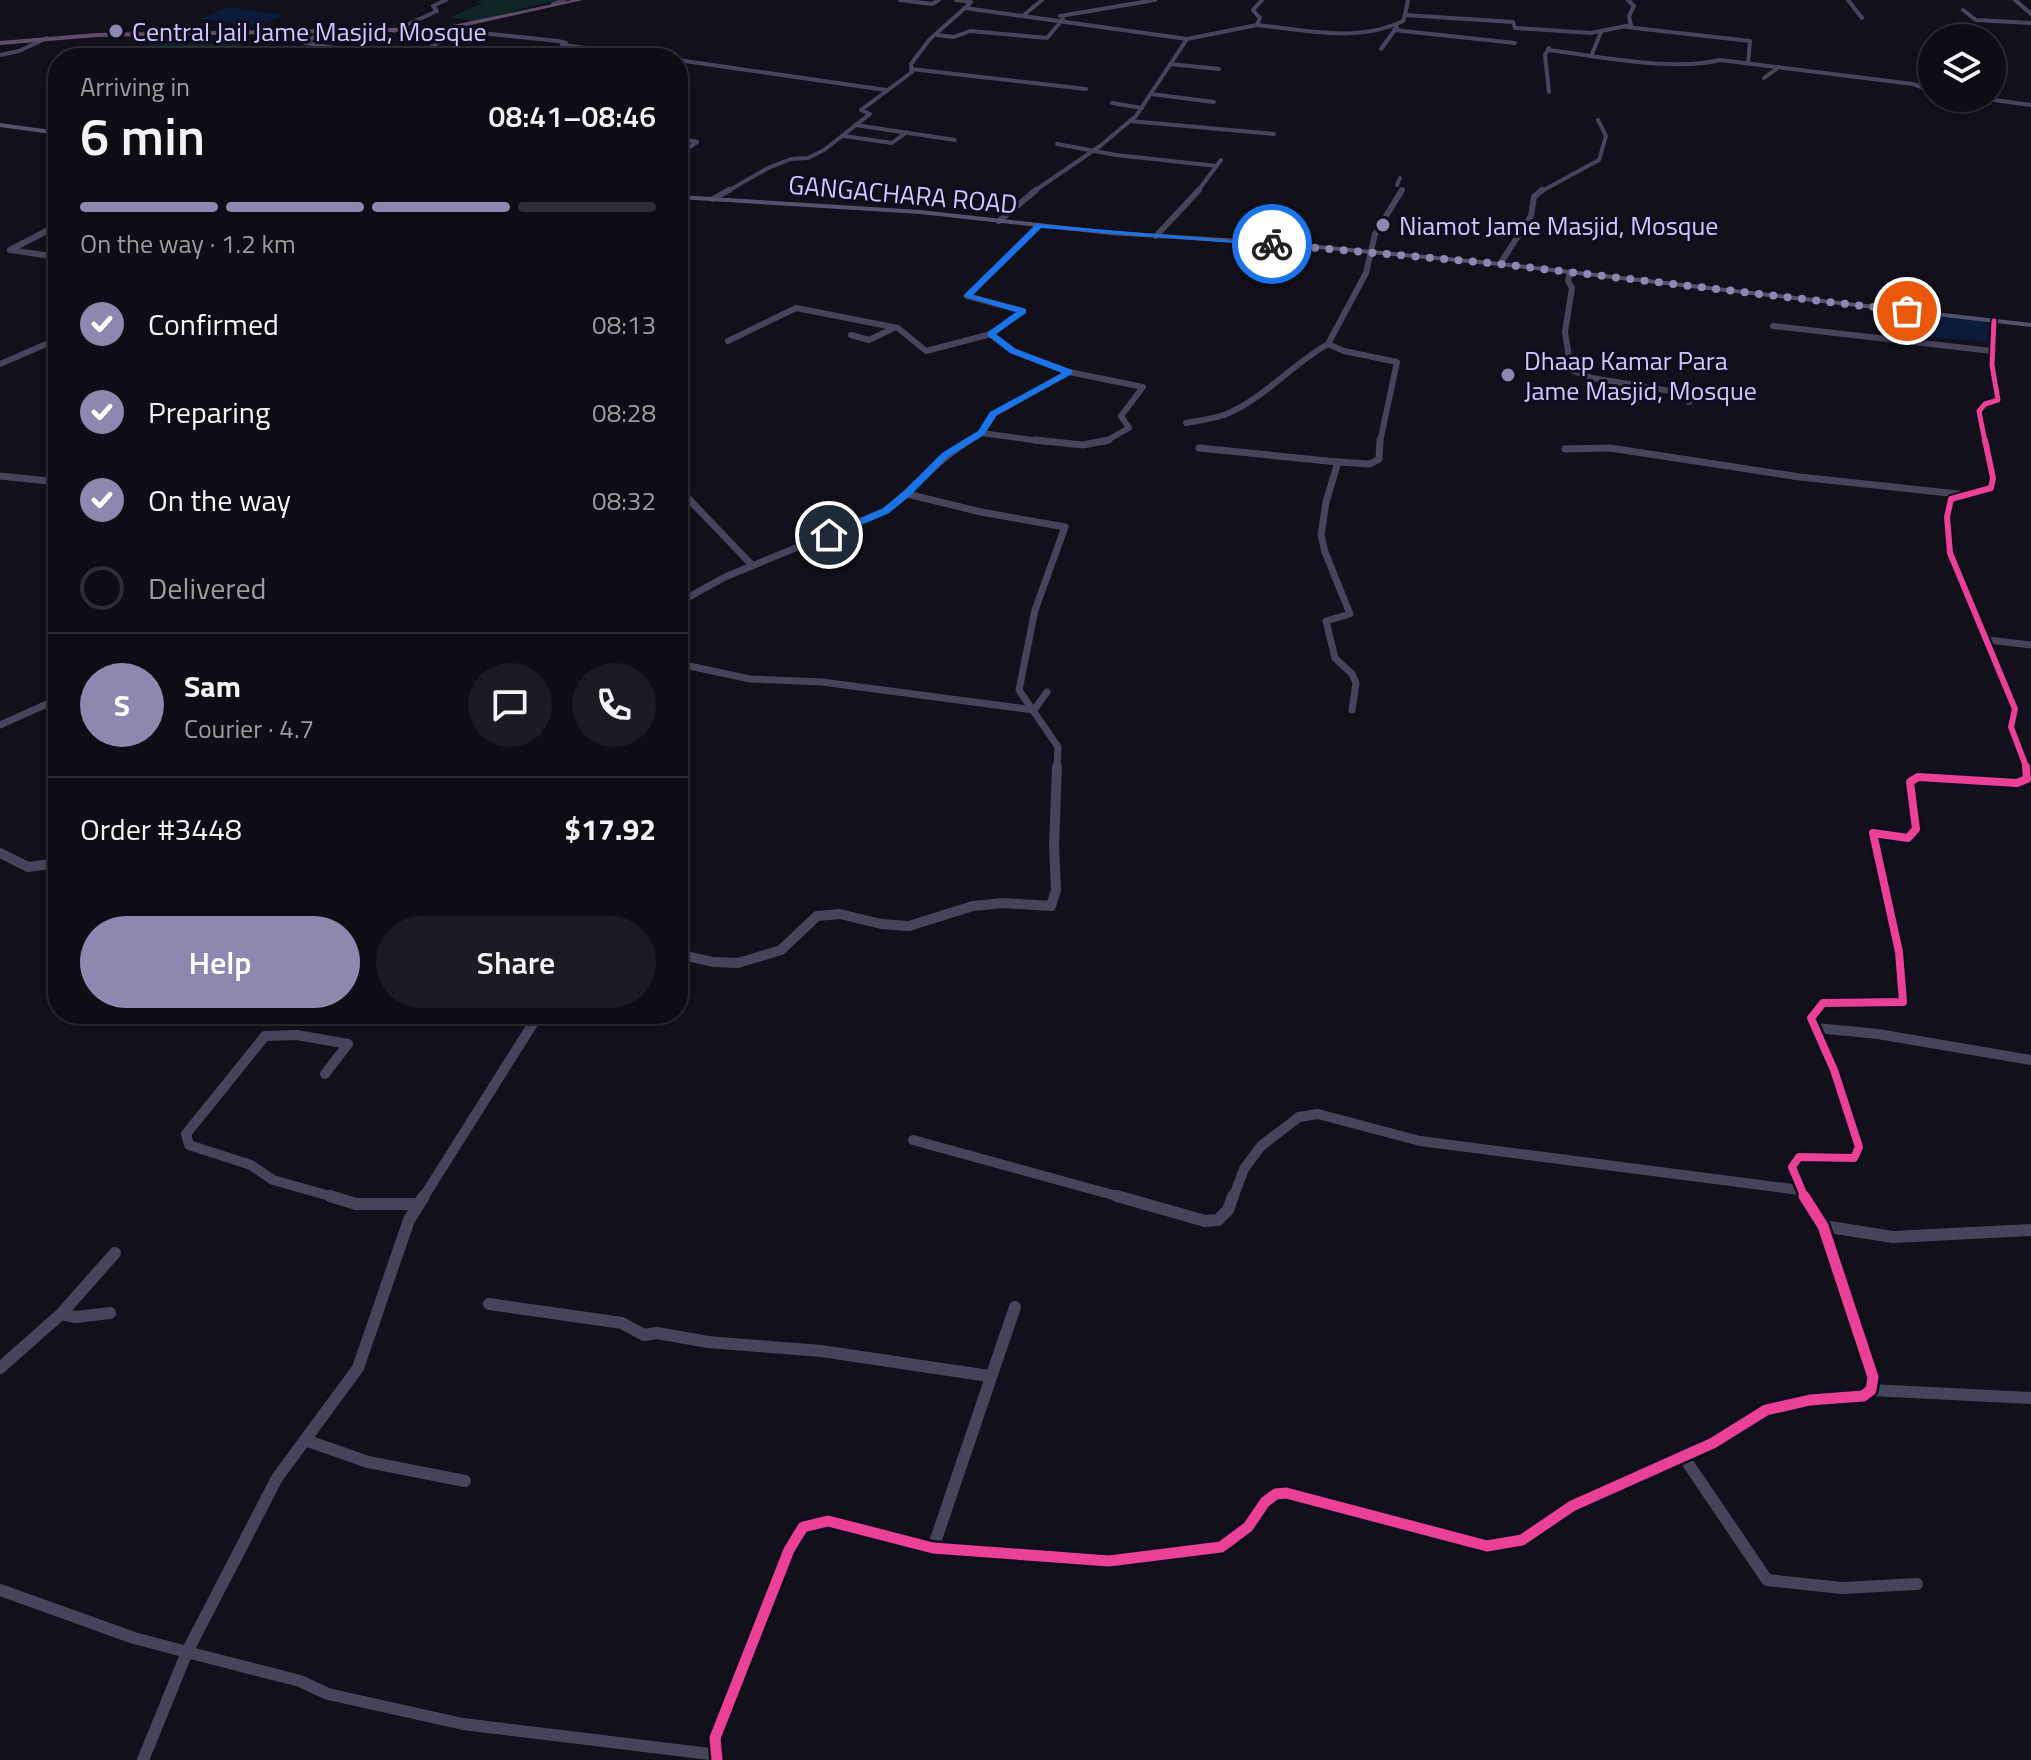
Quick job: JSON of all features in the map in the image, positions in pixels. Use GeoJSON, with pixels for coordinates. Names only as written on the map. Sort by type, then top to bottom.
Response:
{"type":"FeatureCollection","features":[{"type":"Feature","properties":{"kind":"highway"},"geometry":{"type":"LineString","coordinates":[[0,43],[97,35],[442,29],[484,23],[553,4],[580,0]]}},
{"type":"Feature","properties":{"kind":"main road"},"geometry":{"type":"LineString","coordinates":[[0,125],[48,132]]}},
{"type":"Feature","properties":{"kind":"main road","name":"GANGACHARA ROAD"},"geometry":{"type":"LineString","coordinates":[[688,198],[920,212],[1039,226],[1500,264],[2031,325]]}},
{"type":"Feature","properties":{"kind":"street"},"geometry":{"type":"LineString","coordinates":[[427,0],[444,1]]}},
{"type":"Feature","properties":{"kind":"street"},"geometry":{"type":"LineString","coordinates":[[553,4],[564,0]]}},
{"type":"Feature","properties":{"kind":"street"},"geometry":{"type":"LineString","coordinates":[[900,0],[932,4],[939,0]]}},
{"type":"Feature","properties":{"kind":"street"},"geometry":{"type":"LineString","coordinates":[[713,199],[768,168],[791,159],[808,158],[844,136],[871,113],[861,110],[912,72],[916,54],[971,2],[960,0]]}},
{"type":"Feature","properties":{"kind":"street"},"geometry":{"type":"LineString","coordinates":[[1025,14],[1042,0]]}},
{"type":"Feature","properties":{"kind":"street"},"geometry":{"type":"LineString","coordinates":[[1051,17],[1155,0]]}},
{"type":"Feature","properties":{"kind":"street"},"geometry":{"type":"LineString","coordinates":[[1257,25],[1260,18],[1253,10],[1262,0]]}},
{"type":"Feature","properties":{"kind":"street"},"geometry":{"type":"LineString","coordinates":[[965,8],[1051,17],[1187,39],[1257,25],[1360,32],[1396,26],[1403,21],[1408,0]]}},
{"type":"Feature","properties":{"kind":"street"},"geometry":{"type":"LineString","coordinates":[[1405,15],[1513,22],[1515,28],[1621,31],[1631,25],[1629,16],[1634,6],[1628,0]]}},
{"type":"Feature","properties":{"kind":"street"},"geometry":{"type":"LineString","coordinates":[[1848,0],[1862,18]]}},
{"type":"Feature","properties":{"kind":"street"},"geometry":{"type":"LineString","coordinates":[[2015,0],[2031,14]]}},
{"type":"Feature","properties":{"kind":"street"},"geometry":{"type":"LineString","coordinates":[[394,31],[437,11],[433,6],[444,1]]}},
{"type":"Feature","properties":{"kind":"street"},"geometry":{"type":"LineString","coordinates":[[1963,10],[1972,19],[1981,21],[2031,23]]}},
{"type":"Feature","properties":{"kind":"street"},"geometry":{"type":"LineString","coordinates":[[936,35],[954,37],[970,31],[1047,38],[1063,19]]}},
{"type":"Feature","properties":{"kind":"street"},"geometry":{"type":"LineString","coordinates":[[1381,49],[1396,26],[1476,33]]}},
{"type":"Feature","properties":{"kind":"street"},"geometry":{"type":"LineString","coordinates":[[1626,27],[1750,41],[1748,63]]}},
{"type":"Feature","properties":{"kind":"street"},"geometry":{"type":"LineString","coordinates":[[442,29],[558,41],[566,43],[562,45],[586,48]]}},
{"type":"Feature","properties":{"kind":"street"},"geometry":{"type":"LineString","coordinates":[[1394,30],[1515,43]]}},
{"type":"Feature","properties":{"kind":"street"},"geometry":{"type":"LineString","coordinates":[[429,48],[450,31]]}},
{"type":"Feature","properties":{"kind":"street"},"geometry":{"type":"LineString","coordinates":[[1592,54],[1601,32]]}},
{"type":"Feature","properties":{"kind":"street"},"geometry":{"type":"LineString","coordinates":[[320,33],[305,43],[335,48]]}},
{"type":"Feature","properties":{"kind":"street"},"geometry":{"type":"LineString","coordinates":[[0,55],[19,51],[47,38]]}},
{"type":"Feature","properties":{"kind":"street"},"geometry":{"type":"LineString","coordinates":[[999,221],[1028,195],[1130,121],[1142,108],[1187,39]]}},
{"type":"Feature","properties":{"kind":"street"},"geometry":{"type":"LineString","coordinates":[[1549,92],[1545,55],[1549,49],[1669,62],[1708,63],[1720,60],[1918,86]]}},
{"type":"Feature","properties":{"kind":"street"},"geometry":{"type":"LineString","coordinates":[[688,61],[886,90]]}},
{"type":"Feature","properties":{"kind":"street"},"geometry":{"type":"LineString","coordinates":[[1170,64],[1219,69]]}},
{"type":"Feature","properties":{"kind":"street"},"geometry":{"type":"LineString","coordinates":[[1764,78],[1779,67]]}},
{"type":"Feature","properties":{"kind":"street"},"geometry":{"type":"LineString","coordinates":[[911,69],[1086,89]]}},
{"type":"Feature","properties":{"kind":"street"},"geometry":{"type":"LineString","coordinates":[[1151,94],[1214,102]]}},
{"type":"Feature","properties":{"kind":"street"},"geometry":{"type":"LineString","coordinates":[[2006,102],[2031,105]]}},
{"type":"Feature","properties":{"kind":"street"},"geometry":{"type":"LineString","coordinates":[[1112,103],[1142,108]]}},
{"type":"Feature","properties":{"kind":"street"},"geometry":{"type":"LineString","coordinates":[[1500,264],[1531,216],[1534,197],[1543,189],[1599,160],[1606,136],[1598,120]]}},
{"type":"Feature","properties":{"kind":"street"},"geometry":{"type":"LineString","coordinates":[[1130,121],[1274,134]]}},
{"type":"Feature","properties":{"kind":"street"},"geometry":{"type":"LineString","coordinates":[[855,125],[955,140]]}},
{"type":"Feature","properties":{"kind":"street"},"geometry":{"type":"LineString","coordinates":[[844,136],[892,143],[907,132]]}},
{"type":"Feature","properties":{"kind":"street"},"geometry":{"type":"LineString","coordinates":[[688,140],[697,142],[688,148]]}},
{"type":"Feature","properties":{"kind":"street"},"geometry":{"type":"LineString","coordinates":[[1057,144],[1217,166]]}},
{"type":"Feature","properties":{"kind":"street"},"geometry":{"type":"LineString","coordinates":[[1156,236],[1187,205],[1221,160]]}},
{"type":"Feature","properties":{"kind":"street"},"geometry":{"type":"LineString","coordinates":[[1186,423],[1227,414],[1258,396],[1305,357],[1328,344],[1366,273],[1375,234],[1399,187],[1400,178]]}},
{"type":"Feature","properties":{"kind":"street"},"geometry":{"type":"LineString","coordinates":[[728,341],[796,308],[895,327],[916,339],[926,351],[991,334],[1023,311],[967,294],[1039,226]]}},
{"type":"Feature","properties":{"kind":"street"},"geometry":{"type":"LineString","coordinates":[[48,230],[10,250],[48,256]]}},
{"type":"Feature","properties":{"kind":"street"},"geometry":{"type":"LineString","coordinates":[[1570,272],[1568,281],[1572,288],[1565,332],[1571,370],[1592,378],[1689,394],[1689,402]]}},
{"type":"Feature","properties":{"kind":"street"},"geometry":{"type":"LineString","coordinates":[[1871,1390],[1873,1377],[1823,1226],[1800,1190],[1792,1167],[1799,1157],[1854,1158],[1859,1147],[1834,1070],[1811,1018],[1823,1003],[1903,1002],[1899,952],[1873,833],[1908,838],[1916,829],[1910,782],[1929,776],[2017,783],[2027,779],[2029,774],[2011,727],[2015,709],[1956,571],[1948,544],[1946,512],[1951,499],[1991,488],[1993,478],[1979,411],[1985,404],[1998,400],[1992,351],[1994,321]]}},
{"type":"Feature","properties":{"kind":"street"},"geometry":{"type":"LineString","coordinates":[[1773,326],[1992,351]]}},
{"type":"Feature","properties":{"kind":"street"},"geometry":{"type":"LineString","coordinates":[[851,335],[869,340],[895,327]]}},
{"type":"Feature","properties":{"kind":"street"},"geometry":{"type":"LineString","coordinates":[[981,433],[1005,433],[1089,445],[1116,437],[1129,428],[1121,416],[1143,387],[1069,372],[1013,351],[991,334]]}},
{"type":"Feature","properties":{"kind":"street"},"geometry":{"type":"LineString","coordinates":[[0,364],[48,343]]}},
{"type":"Feature","properties":{"kind":"street"},"geometry":{"type":"LineString","coordinates":[[1199,448],[1370,464],[1379,459],[1380,429],[1397,362],[1381,355],[1335,349],[1328,344]]}},
{"type":"Feature","properties":{"kind":"street"},"geometry":{"type":"LineString","coordinates":[[688,598],[752,565],[885,511],[907,494],[945,455],[981,433],[994,414],[1069,372]]}},
{"type":"Feature","properties":{"kind":"street"},"geometry":{"type":"LineString","coordinates":[[1565,449],[1610,448],[1800,477],[1963,494]]}},
{"type":"Feature","properties":{"kind":"street"},"geometry":{"type":"LineString","coordinates":[[1338,462],[1331,482],[1321,539],[1350,614],[1326,621],[1335,658],[1352,674],[1356,683],[1352,710]]}},
{"type":"Feature","properties":{"kind":"street"},"geometry":{"type":"LineString","coordinates":[[0,476],[48,481]]}},
{"type":"Feature","properties":{"kind":"street"},"geometry":{"type":"LineString","coordinates":[[688,956],[738,963],[781,950],[817,916],[840,914],[881,924],[909,926],[973,906],[1051,906],[1056,890],[1054,845],[1058,747],[1019,690],[1035,610],[1065,527],[981,512],[907,494]]}},
{"type":"Feature","properties":{"kind":"street"},"geometry":{"type":"LineString","coordinates":[[688,498],[752,565]]}},
{"type":"Feature","properties":{"kind":"street"},"geometry":{"type":"LineString","coordinates":[[1988,640],[2031,645]]}},
{"type":"Feature","properties":{"kind":"street"},"geometry":{"type":"LineString","coordinates":[[688,666],[750,679],[822,682],[896,690],[1033,710]]}},
{"type":"Feature","properties":{"kind":"street"},"geometry":{"type":"LineString","coordinates":[[1033,710],[1047,692]]}},
{"type":"Feature","properties":{"kind":"street"},"geometry":{"type":"LineString","coordinates":[[0,725],[48,703]]}},
{"type":"Feature","properties":{"kind":"street"},"geometry":{"type":"LineString","coordinates":[[0,853],[19,866],[34,869],[48,866]]}},
{"type":"Feature","properties":{"kind":"street"},"geometry":{"type":"LineString","coordinates":[[143,1760],[187,1652],[277,1478],[358,1368],[409,1220],[533,1024]]}},
{"type":"Feature","properties":{"kind":"street"},"geometry":{"type":"LineString","coordinates":[[1816,1028],[1878,1034],[2031,1060]]}},
{"type":"Feature","properties":{"kind":"street"},"geometry":{"type":"LineString","coordinates":[[325,1074],[348,1044],[297,1035],[265,1036],[186,1134],[189,1145],[251,1165],[273,1180],[356,1204],[419,1204]]}},
{"type":"Feature","properties":{"kind":"street"},"geometry":{"type":"LineString","coordinates":[[913,1140],[1205,1221],[1218,1220],[1228,1210],[1244,1169],[1261,1146],[1299,1117],[1318,1114],[1420,1141],[1800,1190]]}},
{"type":"Feature","properties":{"kind":"street"},"geometry":{"type":"LineString","coordinates":[[1823,1226],[1893,1237],[2031,1230]]}},
{"type":"Feature","properties":{"kind":"street"},"geometry":{"type":"LineString","coordinates":[[0,1368],[61,1314],[115,1253]]}},
{"type":"Feature","properties":{"kind":"street"},"geometry":{"type":"LineString","coordinates":[[489,1304],[622,1323],[644,1335],[657,1333],[708,1342],[821,1351],[989,1376]]}},
{"type":"Feature","properties":{"kind":"street"},"geometry":{"type":"LineString","coordinates":[[933,1548],[1015,1307]]}},
{"type":"Feature","properties":{"kind":"street"},"geometry":{"type":"LineString","coordinates":[[61,1314],[76,1317],[110,1313]]}},
{"type":"Feature","properties":{"kind":"street"},"geometry":{"type":"LineString","coordinates":[[0,1590],[134,1638],[300,1681],[328,1694],[463,1724],[717,1758],[715,1738],[789,1550],[803,1527],[828,1521],[933,1548],[1109,1561],[1221,1547],[1248,1527],[1265,1502],[1276,1494],[1286,1493],[1487,1546],[1522,1540],[1572,1506],[1713,1443],[1766,1410],[1810,1400],[1863,1396],[1871,1390],[2031,1398]]}},
{"type":"Feature","properties":{"kind":"street"},"geometry":{"type":"LineString","coordinates":[[305,1440],[368,1462],[465,1481]]}},
{"type":"Feature","properties":{"kind":"street"},"geometry":{"type":"LineString","coordinates":[[1683,1456],[1767,1580],[1842,1588],[1917,1584]]}},
{"type":"Feature","properties":{"kind":"green space"},"geometry":{"type":"Polygon","coordinates":[[[557,0],[475,21],[451,17],[482,3],[474,2],[557,0]]]}},
{"type":"Feature","properties":{"kind":"green space"},"geometry":{"type":"Polygon","coordinates":[[[248,42],[234,48],[139,48],[152,43],[248,42]]]}},
{"type":"Feature","properties":{"kind":"water"},"geometry":{"type":"Polygon","coordinates":[[[228,7],[285,15],[259,26],[200,19],[228,7]]]}},
{"type":"Feature","properties":{"kind":"water"},"geometry":{"type":"Polygon","coordinates":[[[1919,315],[1984,321],[1989,326],[1987,342],[1924,336],[1919,315]]]}},
{"type":"Feature","properties":{"kind":"cycle path"},"geometry":{"type":"LineString","coordinates":[[717,1760],[715,1738],[789,1550],[803,1527],[828,1521],[933,1548],[1109,1561],[1221,1547],[1248,1527],[1265,1502],[1276,1494],[1286,1493],[1487,1546],[1522,1540],[1572,1506],[1713,1443],[1766,1410],[1810,1400],[1863,1396],[1871,1390],[1873,1377],[1823,1226],[1800,1190],[1792,1167],[1799,1157],[1854,1158],[1859,1147],[1834,1070],[1811,1018],[1823,1003],[1903,1002],[1899,952],[1873,833],[1908,838],[1916,829],[1910,782],[1918,777],[2017,783],[2027,779],[2029,774],[2011,727],[2015,709],[1995,656],[1963,589],[1946,535],[1951,499],[1991,488],[1993,478],[1979,411],[1985,404],[1998,400],[1992,365],[1994,321]]}},
{"type":"Feature","properties":{"kind":"way so far"},"geometry":{"type":"LineString","coordinates":[[1272,244],[1500,264],[1907,311]]}},
{"type":"Feature","properties":{"kind":"place","name":"Central Jail Jame Masjid, Mosque"},"geometry":{"type":"Point","coordinates":[116,31]}},
{"type":"Feature","properties":{"kind":"place","name":"Niamot Jame Masjid, Mosque"},"geometry":{"type":"Point","coordinates":[1383,225]}},
{"type":"Feature","properties":{"kind":"place","name":"Dhaap Kamar Para Jame Masjid, Mosque"},"geometry":{"type":"Point","coordinates":[1508,375]}},
{"type":"Feature","properties":{"kind":"route"},"geometry":{"type":"LineString","coordinates":[[829,535],[885,511],[907,494],[945,455],[981,433],[994,414],[1069,372],[1013,351],[991,334],[1023,314],[1023,311],[967,296],[1039,226],[1272,244]]}}]}
